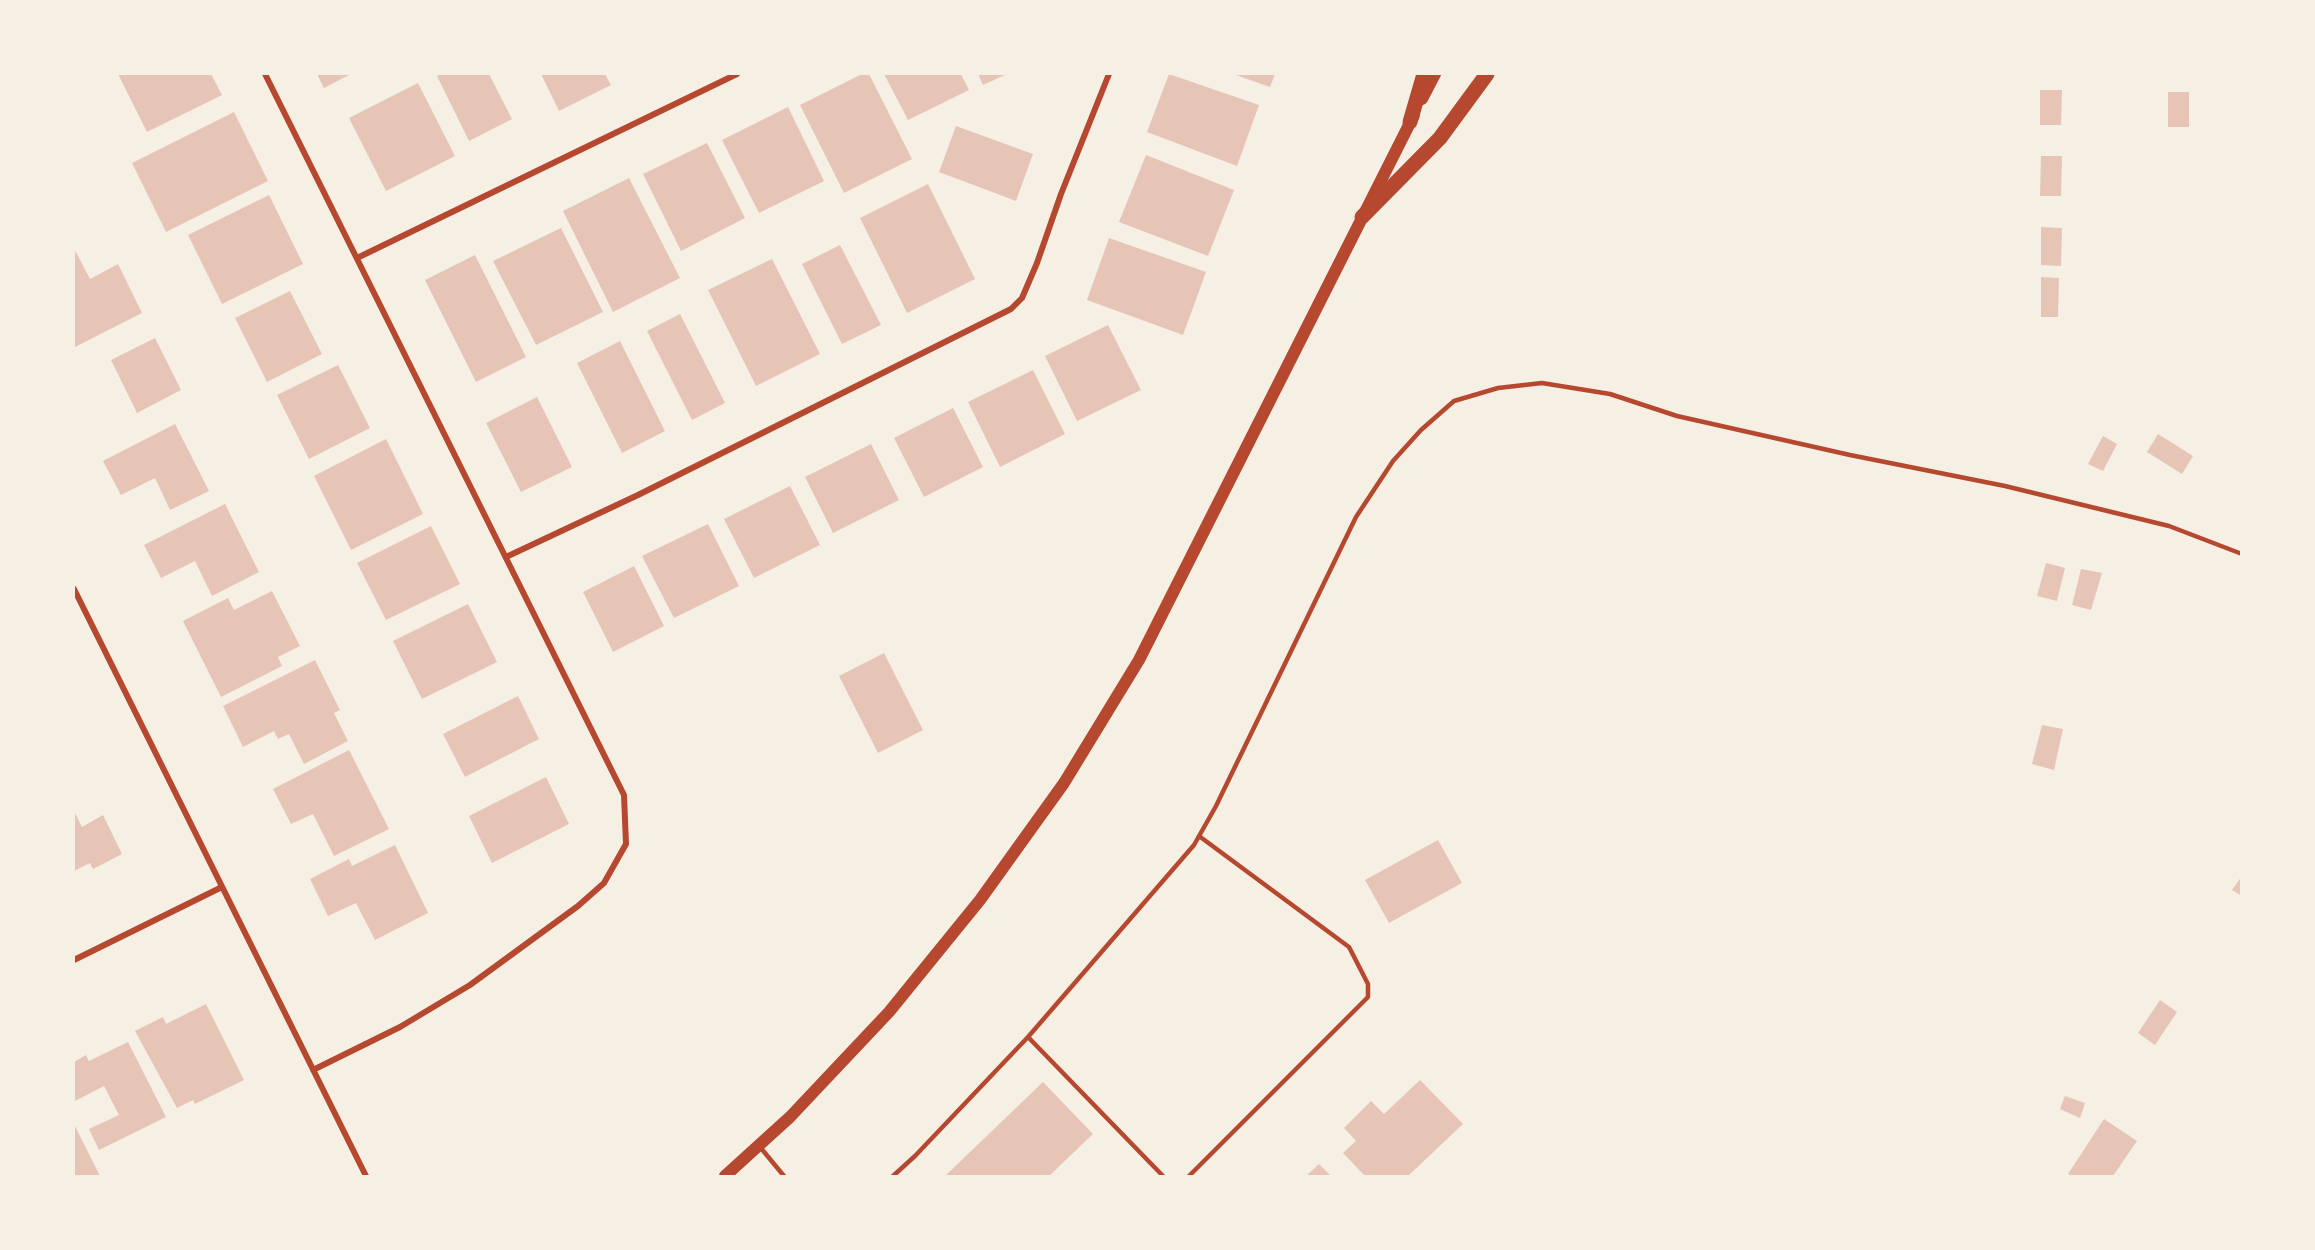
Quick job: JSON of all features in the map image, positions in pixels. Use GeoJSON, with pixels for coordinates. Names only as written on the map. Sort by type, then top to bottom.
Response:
{"type":"FeatureCollection","features":[{"type":"Feature","properties":{"kind":"main road"},"geometry":{"type":"LineString","coordinates":[[1410,122],[1424,74]]}},
{"type":"Feature","properties":{"kind":"main road"},"geometry":{"type":"LineString","coordinates":[[725,1176],[790,1117],[889,1012],[980,900],[1064,783],[1139,660],[1435,74]]}},
{"type":"Feature","properties":{"kind":"main road"},"geometry":{"type":"LineString","coordinates":[[1362,217],[1440,138],[1487,74]]}},
{"type":"Feature","properties":{"kind":"street"},"geometry":{"type":"LineString","coordinates":[[265,74],[624,795],[626,844],[604,883],[578,906],[470,985],[400,1027],[313,1070]]}},
{"type":"Feature","properties":{"kind":"street"},"geometry":{"type":"LineString","coordinates":[[357,258],[737,74]]}},
{"type":"Feature","properties":{"kind":"street"},"geometry":{"type":"LineString","coordinates":[[506,557],[638,495],[1011,309],[1022,298],[1037,263],[1060,194],[1109,74]]}},
{"type":"Feature","properties":{"kind":"street"},"geometry":{"type":"LineString","coordinates":[[74,589],[366,1176]]}},
{"type":"Feature","properties":{"kind":"street"},"geometry":{"type":"LineString","coordinates":[[74,960],[222,887]]}},
{"type":"Feature","properties":{"kind":"lane"},"geometry":{"type":"LineString","coordinates":[[893,1176],[915,1156],[1028,1037],[1194,845],[1216,806],[1356,517],[1393,461],[1421,430],[1454,401],[1498,388],[1542,383],[1610,394],[1677,416],[1850,455],[2005,486],[2169,526],[2241,554]]}},
{"type":"Feature","properties":{"kind":"lane"},"geometry":{"type":"LineString","coordinates":[[1189,1176],[1368,997],[1368,984],[1349,947],[1199,836]]}},
{"type":"Feature","properties":{"kind":"lane"},"geometry":{"type":"LineString","coordinates":[[1028,1037],[1163,1176]]}},
{"type":"Feature","properties":{"kind":"lane"},"geometry":{"type":"LineString","coordinates":[[758,1145],[784,1176]]}},
{"type":"Feature","properties":{"kind":"building"},"geometry":{"type":"Polygon","coordinates":[[[118,74],[211,74],[222,95],[147,132],[118,74]]]}},
{"type":"Feature","properties":{"kind":"building"},"geometry":{"type":"Polygon","coordinates":[[[317,74],[351,74],[324,88],[317,74]]]}},
{"type":"Feature","properties":{"kind":"building"},"geometry":{"type":"Polygon","coordinates":[[[441,74],[489,74],[512,119],[469,141],[437,76],[441,74]]]}},
{"type":"Feature","properties":{"kind":"building"},"geometry":{"type":"Polygon","coordinates":[[[541,74],[605,74],[611,85],[559,111],[541,74]]]}},
{"type":"Feature","properties":{"kind":"building"},"geometry":{"type":"Polygon","coordinates":[[[862,74],[869,74],[912,159],[844,193],[800,105],[862,74]]]}},
{"type":"Feature","properties":{"kind":"building"},"geometry":{"type":"Polygon","coordinates":[[[884,74],[961,74],[969,90],[908,120],[884,74]]]}},
{"type":"Feature","properties":{"kind":"building"},"geometry":{"type":"Polygon","coordinates":[[[978,74],[1007,74],[983,85],[978,74]]]}},
{"type":"Feature","properties":{"kind":"building"},"geometry":{"type":"Polygon","coordinates":[[[1169,74],[1259,105],[1237,166],[1147,132],[1169,74]]]}},
{"type":"Feature","properties":{"kind":"building"},"geometry":{"type":"Polygon","coordinates":[[[1233,74],[1275,74],[1270,87],[1233,74]]]}},
{"type":"Feature","properties":{"kind":"building"},"geometry":{"type":"Polygon","coordinates":[[[418,83],[455,156],[386,191],[349,118],[418,83]]]}},
{"type":"Feature","properties":{"kind":"building"},"geometry":{"type":"Polygon","coordinates":[[[2040,90],[2062,90],[2061,125],[2040,125],[2040,90]]]}},
{"type":"Feature","properties":{"kind":"building"},"geometry":{"type":"Polygon","coordinates":[[[2168,92],[2189,92],[2189,127],[2168,127],[2168,92]]]}},
{"type":"Feature","properties":{"kind":"building"},"geometry":{"type":"Polygon","coordinates":[[[788,107],[824,181],[759,213],[722,140],[788,107]]]}},
{"type":"Feature","properties":{"kind":"building"},"geometry":{"type":"Polygon","coordinates":[[[234,112],[268,181],[166,232],[132,163],[234,112]]]}},
{"type":"Feature","properties":{"kind":"building"},"geometry":{"type":"Polygon","coordinates":[[[956,126],[1033,154],[1016,201],[939,172],[956,126]]]}},
{"type":"Feature","properties":{"kind":"building"},"geometry":{"type":"Polygon","coordinates":[[[707,143],[745,218],[681,251],[643,174],[707,143]]]}},
{"type":"Feature","properties":{"kind":"building"},"geometry":{"type":"Polygon","coordinates":[[[1146,155],[1234,190],[1208,256],[1119,222],[1146,155]]]}},
{"type":"Feature","properties":{"kind":"building"},"geometry":{"type":"Polygon","coordinates":[[[2041,156],[2062,156],[2061,196],[2040,196],[2041,156]]]}},
{"type":"Feature","properties":{"kind":"building"},"geometry":{"type":"Polygon","coordinates":[[[629,178],[680,278],[613,312],[563,211],[629,178]]]}},
{"type":"Feature","properties":{"kind":"building"},"geometry":{"type":"Polygon","coordinates":[[[928,184],[975,279],[907,313],[860,218],[928,184]]]}},
{"type":"Feature","properties":{"kind":"building"},"geometry":{"type":"Polygon","coordinates":[[[269,195],[303,264],[222,304],[188,235],[269,195]]]}},
{"type":"Feature","properties":{"kind":"building"},"geometry":{"type":"Polygon","coordinates":[[[2041,227],[2062,228],[2061,266],[2041,265],[2041,227]]]}},
{"type":"Feature","properties":{"kind":"building"},"geometry":{"type":"Polygon","coordinates":[[[561,228],[603,312],[536,345],[493,261],[561,228]]]}},
{"type":"Feature","properties":{"kind":"building"},"geometry":{"type":"Polygon","coordinates":[[[1109,238],[1206,272],[1183,335],[1087,300],[1109,238]]]}},
{"type":"Feature","properties":{"kind":"building"},"geometry":{"type":"Polygon","coordinates":[[[840,245],[881,325],[842,344],[802,264],[840,245]]]}},
{"type":"Feature","properties":{"kind":"building"},"geometry":{"type":"Polygon","coordinates":[[[76,252],[90,279],[118,264],[142,313],[75,347],[74,253],[76,252]]]}},
{"type":"Feature","properties":{"kind":"building"},"geometry":{"type":"Polygon","coordinates":[[[475,255],[526,357],[476,382],[425,280],[475,255]]]}},
{"type":"Feature","properties":{"kind":"building"},"geometry":{"type":"Polygon","coordinates":[[[772,259],[820,354],[756,386],[708,290],[772,259]]]}},
{"type":"Feature","properties":{"kind":"building"},"geometry":{"type":"Polygon","coordinates":[[[2041,277],[2059,278],[2058,317],[2041,317],[2041,277]]]}},
{"type":"Feature","properties":{"kind":"building"},"geometry":{"type":"Polygon","coordinates":[[[290,291],[322,354],[267,382],[235,318],[290,291]]]}},
{"type":"Feature","properties":{"kind":"building"},"geometry":{"type":"Polygon","coordinates":[[[680,314],[725,403],[692,420],[647,331],[680,314]]]}},
{"type":"Feature","properties":{"kind":"building"},"geometry":{"type":"Polygon","coordinates":[[[1108,325],[1141,390],[1077,421],[1045,356],[1108,325]]]}},
{"type":"Feature","properties":{"kind":"building"},"geometry":{"type":"Polygon","coordinates":[[[155,338],[181,390],[137,413],[111,360],[155,338]]]}},
{"type":"Feature","properties":{"kind":"building"},"geometry":{"type":"Polygon","coordinates":[[[620,341],[665,431],[622,453],[577,363],[620,341]]]}},
{"type":"Feature","properties":{"kind":"building"},"geometry":{"type":"Polygon","coordinates":[[[338,365],[370,428],[309,459],[277,395],[338,365]]]}},
{"type":"Feature","properties":{"kind":"building"},"geometry":{"type":"Polygon","coordinates":[[[1033,370],[1065,434],[1000,467],[968,402],[1033,370]]]}},
{"type":"Feature","properties":{"kind":"building"},"geometry":{"type":"Polygon","coordinates":[[[537,397],[572,467],[521,492],[486,423],[537,397]]]}},
{"type":"Feature","properties":{"kind":"building"},"geometry":{"type":"Polygon","coordinates":[[[953,408],[983,467],[924,497],[894,438],[953,408]]]}},
{"type":"Feature","properties":{"kind":"building"},"geometry":{"type":"Polygon","coordinates":[[[175,424],[209,491],[170,510],[155,478],[121,495],[103,461],[175,424]]]}},
{"type":"Feature","properties":{"kind":"building"},"geometry":{"type":"Polygon","coordinates":[[[2158,434],[2193,456],[2182,474],[2147,452],[2158,434]]]}},
{"type":"Feature","properties":{"kind":"building"},"geometry":{"type":"Polygon","coordinates":[[[2103,436],[2117,444],[2103,471],[2088,464],[2103,436]]]}},
{"type":"Feature","properties":{"kind":"building"},"geometry":{"type":"Polygon","coordinates":[[[386,439],[423,514],[351,550],[314,476],[386,439]]]}},
{"type":"Feature","properties":{"kind":"building"},"geometry":{"type":"Polygon","coordinates":[[[871,444],[899,500],[833,533],[805,477],[871,444]]]}},
{"type":"Feature","properties":{"kind":"building"},"geometry":{"type":"Polygon","coordinates":[[[790,486],[820,545],[754,578],[724,519],[790,486]]]}},
{"type":"Feature","properties":{"kind":"building"},"geometry":{"type":"Polygon","coordinates":[[[225,504],[259,572],[212,596],[195,561],[161,578],[144,545],[225,504]]]}},
{"type":"Feature","properties":{"kind":"building"},"geometry":{"type":"Polygon","coordinates":[[[708,524],[739,586],[674,618],[642,556],[708,524]]]}},
{"type":"Feature","properties":{"kind":"building"},"geometry":{"type":"Polygon","coordinates":[[[431,526],[460,584],[386,620],[357,563],[431,526]]]}},
{"type":"Feature","properties":{"kind":"building"},"geometry":{"type":"Polygon","coordinates":[[[2046,563],[2065,568],[2057,601],[2037,596],[2046,563]]]}},
{"type":"Feature","properties":{"kind":"building"},"geometry":{"type":"Polygon","coordinates":[[[634,566],[664,626],[613,652],[583,592],[634,566]]]}},
{"type":"Feature","properties":{"kind":"building"},"geometry":{"type":"Polygon","coordinates":[[[2081,569],[2102,573],[2091,610],[2072,605],[2081,569]]]}},
{"type":"Feature","properties":{"kind":"building"},"geometry":{"type":"Polygon","coordinates":[[[272,591],[300,646],[278,657],[282,666],[221,697],[183,621],[228,598],[234,610],[272,591]]]}},
{"type":"Feature","properties":{"kind":"building"},"geometry":{"type":"Polygon","coordinates":[[[468,604],[497,662],[422,699],[393,641],[468,604]]]}},
{"type":"Feature","properties":{"kind":"building"},"geometry":{"type":"Polygon","coordinates":[[[884,653],[923,730],[878,753],[839,676],[884,653]]]}},
{"type":"Feature","properties":{"kind":"building"},"geometry":{"type":"Polygon","coordinates":[[[315,660],[340,710],[334,713],[348,741],[304,764],[289,734],[278,739],[274,731],[243,747],[223,706],[315,660]]]}},
{"type":"Feature","properties":{"kind":"building"},"geometry":{"type":"Polygon","coordinates":[[[518,696],[539,739],[465,777],[443,734],[518,696]]]}},
{"type":"Feature","properties":{"kind":"building"},"geometry":{"type":"Polygon","coordinates":[[[2042,725],[2063,729],[2054,770],[2032,764],[2042,725]]]}},
{"type":"Feature","properties":{"kind":"building"},"geometry":{"type":"Polygon","coordinates":[[[349,750],[389,829],[334,856],[313,814],[291,824],[273,789],[349,750]]]}},
{"type":"Feature","properties":{"kind":"building"},"geometry":{"type":"Polygon","coordinates":[[[546,777],[569,824],[492,863],[469,816],[546,777]]]}},
{"type":"Feature","properties":{"kind":"building"},"geometry":{"type":"Polygon","coordinates":[[[74,811],[82,827],[103,815],[122,854],[93,869],[90,863],[74,871],[74,811]]]}},
{"type":"Feature","properties":{"kind":"building"},"geometry":{"type":"Polygon","coordinates":[[[1438,840],[1462,883],[1389,923],[1365,880],[1438,840]]]}},
{"type":"Feature","properties":{"kind":"building"},"geometry":{"type":"Polygon","coordinates":[[[395,845],[428,913],[375,940],[356,903],[328,916],[310,879],[349,859],[352,866],[395,845]]]}},
{"type":"Feature","properties":{"kind":"building"},"geometry":{"type":"Polygon","coordinates":[[[2242,876],[2242,896],[2232,890],[2242,876]]]}},
{"type":"Feature","properties":{"kind":"building"},"geometry":{"type":"Polygon","coordinates":[[[2160,1000],[2177,1012],[2155,1045],[2138,1033],[2160,1000]]]}},
{"type":"Feature","properties":{"kind":"building"},"geometry":{"type":"Polygon","coordinates":[[[206,1004],[244,1080],[195,1104],[193,1100],[177,1108],[135,1031],[163,1017],[166,1024],[206,1004]]]}},
{"type":"Feature","properties":{"kind":"building"},"geometry":{"type":"Polygon","coordinates":[[[128,1042],[166,1117],[99,1150],[89,1129],[119,1115],[104,1086],[75,1101],[74,1062],[86,1055],[89,1061],[128,1042]]]}},
{"type":"Feature","properties":{"kind":"building"},"geometry":{"type":"Polygon","coordinates":[[[1420,1080],[1463,1124],[1408,1176],[1365,1176],[1343,1153],[1356,1141],[1344,1128],[1371,1101],[1384,1114],[1420,1080]]]}},
{"type":"Feature","properties":{"kind":"building"},"geometry":{"type":"Polygon","coordinates":[[[1043,1082],[1093,1134],[1049,1176],[945,1176],[1043,1082]]]}},
{"type":"Feature","properties":{"kind":"building"},"geometry":{"type":"Polygon","coordinates":[[[2065,1096],[2085,1103],[2080,1118],[2060,1109],[2065,1096]]]}},
{"type":"Feature","properties":{"kind":"building"},"geometry":{"type":"Polygon","coordinates":[[[2104,1119],[2137,1141],[2113,1176],[2072,1176],[2068,1174],[2104,1119]]]}},
{"type":"Feature","properties":{"kind":"building"},"geometry":{"type":"Polygon","coordinates":[[[74,1124],[100,1176],[74,1176],[74,1124]]]}},
{"type":"Feature","properties":{"kind":"building"},"geometry":{"type":"Polygon","coordinates":[[[1319,1164],[1331,1176],[1306,1176],[1319,1164]]]}}]}
